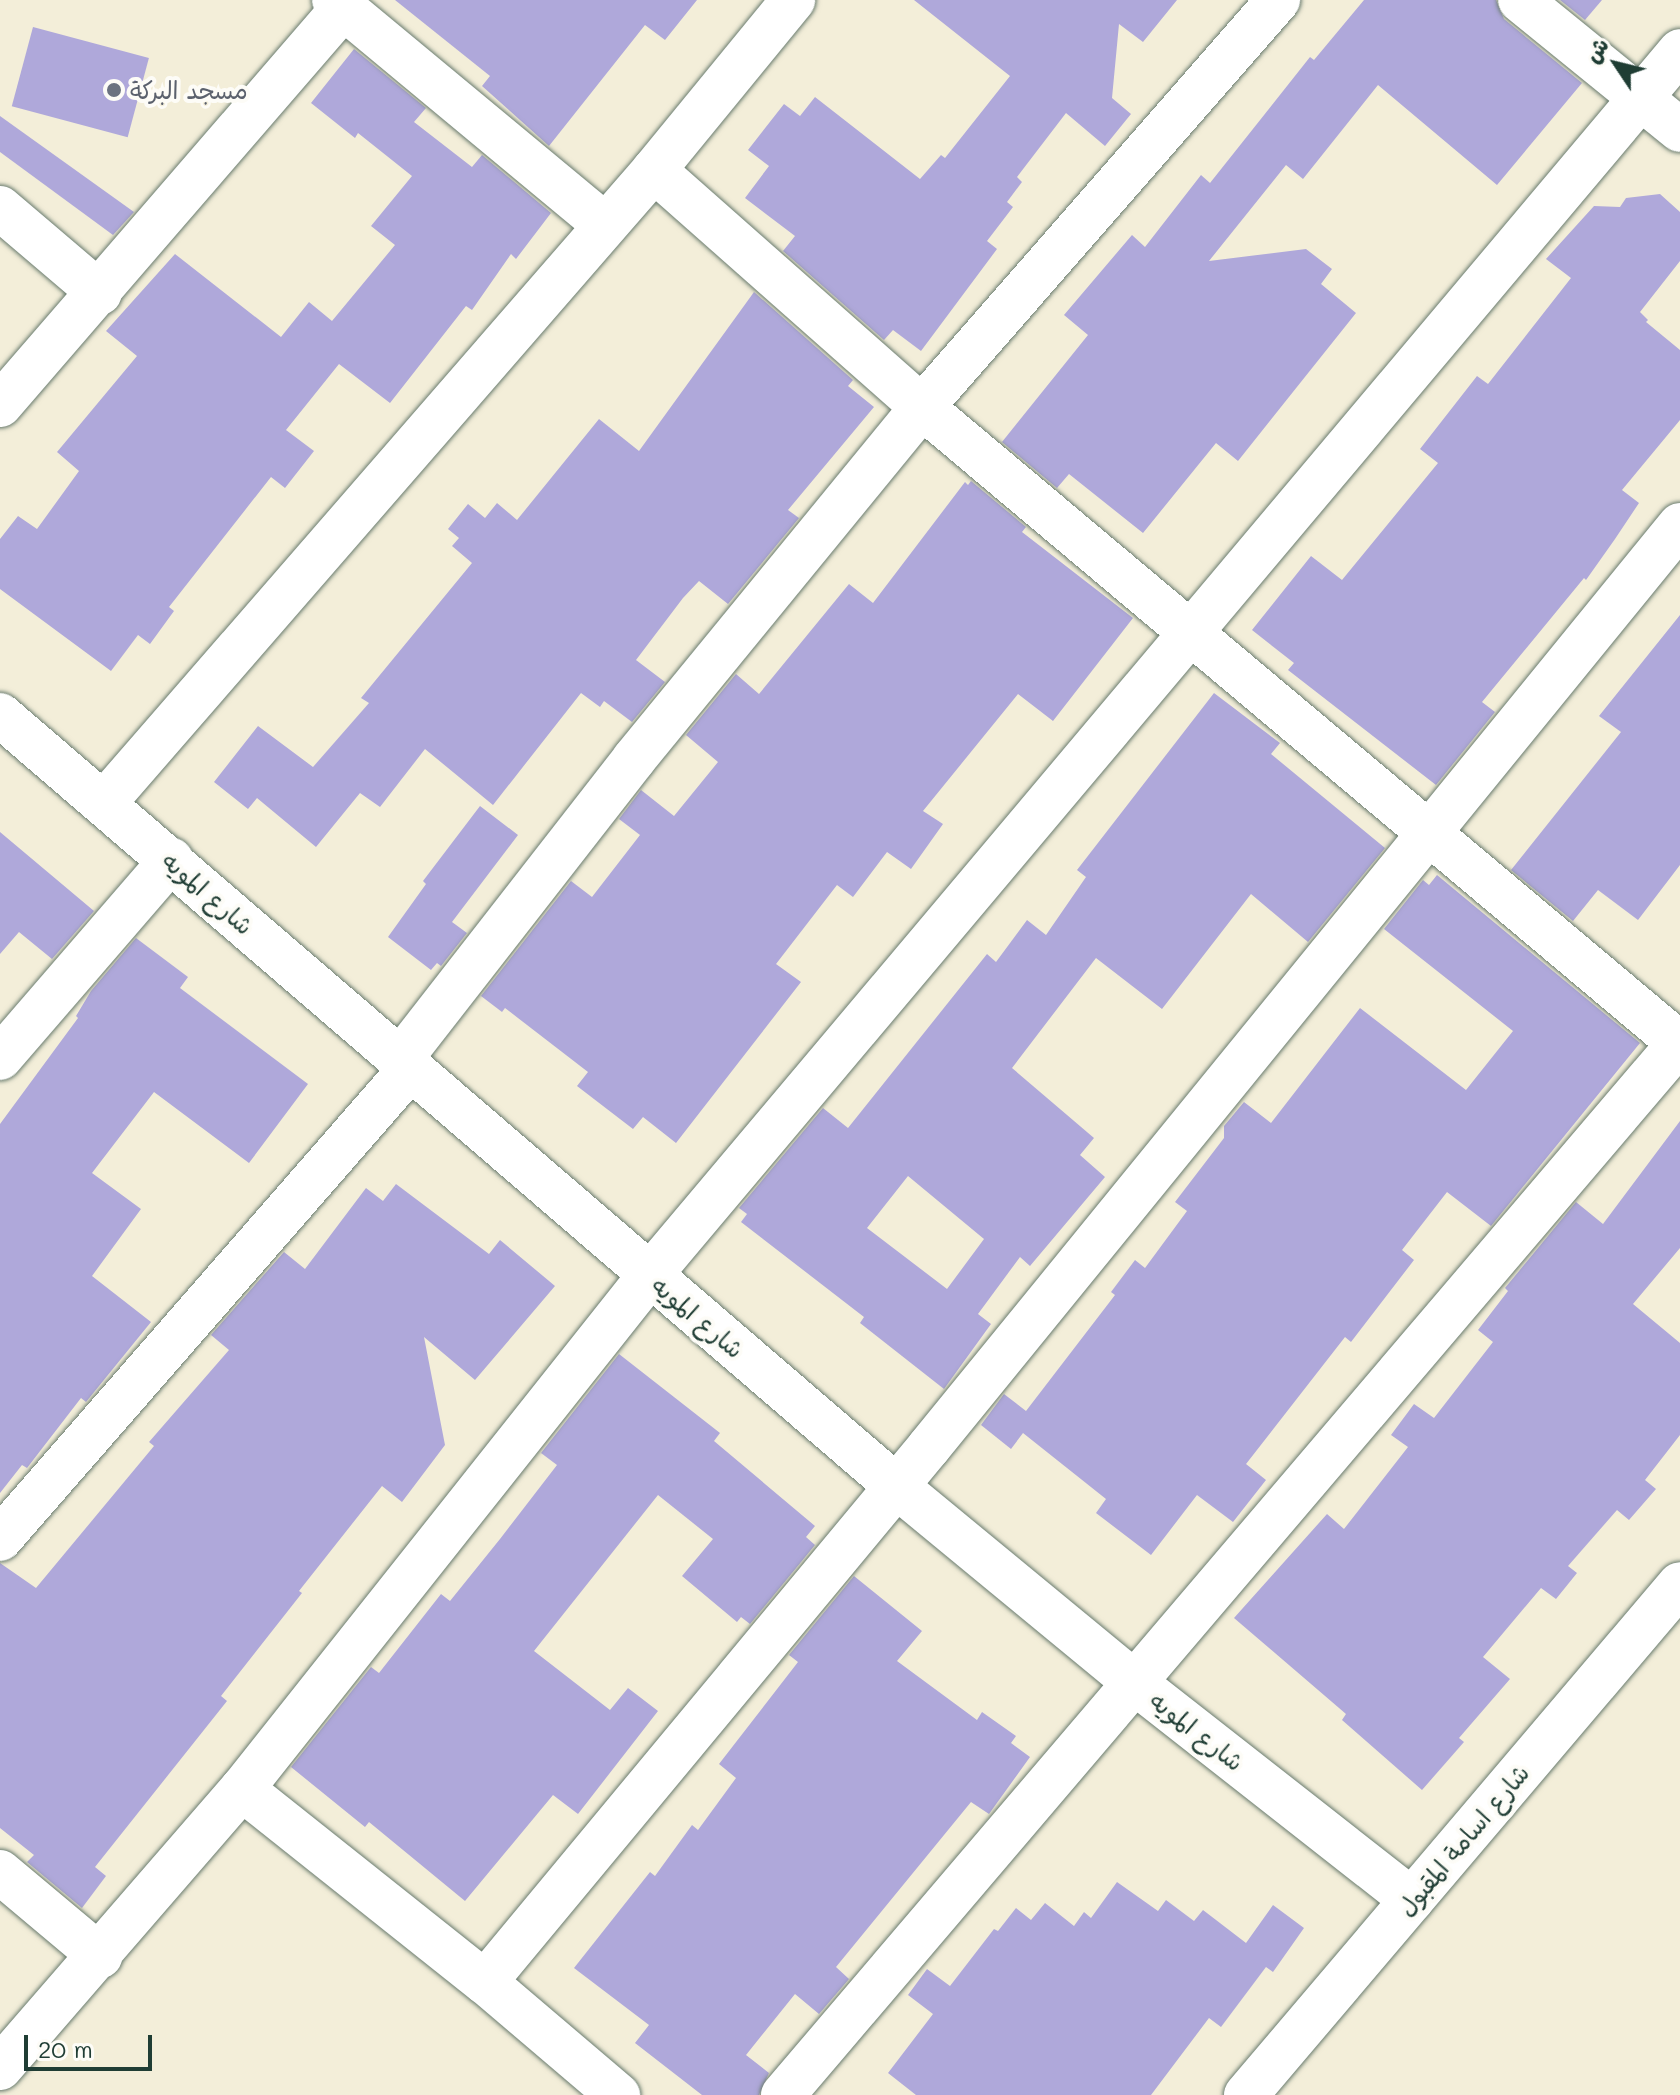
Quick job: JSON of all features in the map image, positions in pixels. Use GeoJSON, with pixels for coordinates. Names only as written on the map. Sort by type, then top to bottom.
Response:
{"type":"FeatureCollection","features":[{"type":"Feature","properties":{"kind":"street"},"geometry":{"type":"LineString","coordinates":[[104,803],[654,170],[793,0]]}},
{"type":"Feature","properties":{"kind":"street"},"geometry":{"type":"LineString","coordinates":[[0,1539],[405,1065],[634,759],[922,407],[1278,0]]}},
{"type":"Feature","properties":{"kind":"street"},"geometry":{"type":"LineString","coordinates":[[1520,0],[1680,130]]}},
{"type":"Feature","properties":{"kind":"street"},"geometry":{"type":"LineString","coordinates":[[0,405],[100,293],[339,4],[604,224]]}},
{"type":"Feature","properties":{"kind":"street"},"geometry":{"type":"LineString","coordinates":[[0,2068],[242,1789],[649,1276],[1680,51]]}},
{"type":"Feature","properties":{"kind":"street"},"geometry":{"type":"LineString","coordinates":[[654,170],[922,407],[1430,830],[1680,1043],[783,2095]]}},
{"type":"Feature","properties":{"kind":"street"},"geometry":{"type":"LineString","coordinates":[[0,208],[100,293]]}},
{"type":"Feature","properties":{"kind":"street"},"geometry":{"type":"LineString","coordinates":[[485,1982],[1680,525]]}},
{"type":"Feature","properties":{"kind":"street","name":"شارع المويه"},"geometry":{"type":"LineString","coordinates":[[0,715],[895,1485],[1134,1682],[1412,1900]]}},
{"type":"Feature","properties":{"kind":"street"},"geometry":{"type":"LineString","coordinates":[[0,1058],[171,860]]}},
{"type":"Feature","properties":{"kind":"street","name":"شارع اسامة المقبول"},"geometry":{"type":"LineString","coordinates":[[1246,2095],[1680,1584]]}},
{"type":"Feature","properties":{"kind":"street"},"geometry":{"type":"LineString","coordinates":[[242,1789],[485,1982],[618,2095]]}},
{"type":"Feature","properties":{"kind":"street"},"geometry":{"type":"LineString","coordinates":[[0,1872],[100,1956]]}},
{"type":"Feature","properties":{"kind":"building"},"geometry":{"type":"Polygon","coordinates":[[[395,0],[697,0],[665,40],[645,25],[549,146],[482,86],[490,76],[395,0]]]}},
{"type":"Feature","properties":{"kind":"building"},"geometry":{"type":"Polygon","coordinates":[[[914,0],[1177,0],[1143,42],[1119,24],[1112,98],[1131,114],[1105,146],[1066,113],[1017,177],[1022,182],[1007,202],[1013,207],[987,241],[997,249],[921,351],[893,330],[884,340],[783,251],[795,236],[745,198],[769,166],[748,150],[784,104],[800,116],[815,97],[920,179],[941,155],[945,158],[1010,76],[914,0]]]}},
{"type":"Feature","properties":{"kind":"building"},"geometry":{"type":"Polygon","coordinates":[[[1364,0],[1496,0],[1504,19],[1582,83],[1497,185],[1378,85],[1303,179],[1286,165],[1209,261],[1306,249],[1332,269],[1321,284],[1356,313],[1238,461],[1216,443],[1143,533],[1069,474],[1057,488],[1002,442],[1088,335],[1064,315],[1132,235],[1145,247],[1201,175],[1210,183],[1310,57],[1314,60],[1364,0]]]}},
{"type":"Feature","properties":{"kind":"building"},"geometry":{"type":"Polygon","coordinates":[[[1560,0],[1602,0],[1585,20],[1560,0]]]}},
{"type":"Feature","properties":{"kind":"building"},"geometry":{"type":"Polygon","coordinates":[[[33,27],[149,58],[128,137],[12,106],[33,27]]]}},
{"type":"Feature","properties":{"kind":"building"},"geometry":{"type":"Polygon","coordinates":[[[354,49],[426,108],[414,122],[472,167],[482,155],[551,213],[516,259],[511,254],[472,310],[466,306],[390,403],[339,364],[286,430],[314,451],[285,488],[271,477],[169,607],[174,611],[150,644],[138,635],[111,671],[0,589],[0,539],[18,516],[37,529],[79,471],[57,452],[137,356],[106,331],[175,254],[281,337],[309,302],[332,321],[395,245],[371,226],[412,176],[358,133],[355,138],[311,103],[354,49]]]}},
{"type":"Feature","properties":{"kind":"building"},"geometry":{"type":"Polygon","coordinates":[[[0,116],[134,212],[113,235],[0,152],[0,116]]]}},
{"type":"Feature","properties":{"kind":"building"},"geometry":{"type":"Polygon","coordinates":[[[1660,194],[1680,212],[1680,261],[1640,312],[1648,320],[1646,322],[1680,350],[1680,420],[1622,490],[1639,503],[1615,539],[1586,580],[1584,578],[1482,702],[1495,712],[1436,785],[1288,670],[1294,663],[1252,630],[1311,556],[1342,580],[1438,463],[1420,449],[1477,376],[1488,384],[1571,278],[1546,259],[1594,206],[1620,207],[1626,198],[1660,194]]]}},
{"type":"Feature","properties":{"kind":"building"},"geometry":{"type":"Polygon","coordinates":[[[754,292],[853,380],[848,386],[874,407],[788,510],[799,518],[728,604],[699,581],[683,598],[636,660],[665,682],[632,722],[604,701],[600,707],[581,693],[493,805],[425,749],[380,807],[360,793],[316,847],[257,798],[248,809],[214,782],[258,726],[313,767],[369,703],[361,698],[472,563],[452,546],[459,538],[448,529],[468,504],[485,518],[497,503],[517,520],[599,419],[639,451],[754,292]]]}},
{"type":"Feature","properties":{"kind":"building"},"geometry":{"type":"Polygon","coordinates":[[[971,481],[1026,527],[1022,532],[1133,618],[1053,721],[1018,694],[923,811],[943,824],[911,869],[887,852],[853,897],[837,885],[776,964],[801,982],[676,1143],[643,1117],[633,1129],[577,1086],[588,1072],[505,1008],[502,1012],[481,996],[571,881],[592,897],[640,835],[619,819],[641,790],[674,816],[718,762],[686,735],[736,674],[759,694],[849,584],[873,603],[965,482],[968,485],[971,481]]]}},
{"type":"Feature","properties":{"kind":"building"},"geometry":{"type":"Polygon","coordinates":[[[1680,615],[1680,865],[1638,920],[1598,890],[1573,921],[1511,870],[1621,732],[1599,716],[1680,615]]]}},
{"type":"Feature","properties":{"kind":"building"},"geometry":{"type":"Polygon","coordinates":[[[1214,693],[1280,743],[1271,754],[1385,848],[1308,942],[1251,894],[1162,1009],[1096,958],[1012,1068],[1094,1138],[1080,1155],[1105,1177],[1030,1266],[1020,1257],[978,1314],[991,1324],[944,1389],[860,1323],[864,1317],[741,1222],[747,1214],[739,1208],[823,1108],[848,1128],[987,954],[996,962],[1027,920],[1046,935],[1086,877],[1077,870],[1214,693]],[[908,1176],[867,1228],[947,1289],[984,1239],[908,1176]]]}},
{"type":"Feature","properties":{"kind":"building"},"geometry":{"type":"Polygon","coordinates":[[[480,806],[518,835],[452,922],[467,933],[441,966],[437,963],[431,970],[388,937],[426,884],[423,881],[480,806]]]}},
{"type":"Feature","properties":{"kind":"building"},"geometry":{"type":"Polygon","coordinates":[[[0,832],[94,911],[52,959],[19,932],[0,954],[0,832]]]}},
{"type":"Feature","properties":{"kind":"building"},"geometry":{"type":"Polygon","coordinates":[[[1437,875],[1640,1043],[1491,1226],[1447,1192],[1402,1250],[1414,1260],[1351,1342],[1345,1337],[1246,1464],[1266,1480],[1233,1522],[1197,1495],[1151,1555],[1096,1513],[1106,1499],[1023,1433],[1011,1449],[981,1425],[1004,1394],[1026,1411],[1115,1295],[1111,1292],[1135,1260],[1145,1268],[1187,1211],[1175,1202],[1224,1138],[1224,1126],[1244,1102],[1271,1123],[1360,1008],[1466,1090],[1513,1031],[1384,929],[1423,880],[1429,885],[1437,875]]]}},
{"type":"Feature","properties":{"kind":"building"},"geometry":{"type":"Polygon","coordinates":[[[136,938],[188,977],[180,988],[308,1084],[249,1163],[154,1092],[92,1173],[141,1209],[92,1276],[151,1322],[86,1402],[81,1398],[27,1468],[22,1465],[0,1493],[0,1124],[78,1018],[76,1016],[91,991],[136,938]]]}},
{"type":"Feature","properties":{"kind":"building"},"geometry":{"type":"Polygon","coordinates":[[[1680,1121],[1680,1248],[1633,1304],[1680,1343],[1680,1435],[1645,1480],[1656,1489],[1629,1520],[1617,1510],[1568,1566],[1577,1573],[1556,1599],[1541,1588],[1483,1657],[1510,1679],[1459,1738],[1464,1742],[1422,1790],[1342,1720],[1346,1714],[1234,1618],[1327,1514],[1344,1529],[1408,1447],[1391,1435],[1414,1404],[1434,1418],[1493,1342],[1478,1330],[1508,1291],[1505,1288],[1576,1202],[1603,1224],[1680,1121]]]}},
{"type":"Feature","properties":{"kind":"building"},"geometry":{"type":"Polygon","coordinates":[[[396,1184],[489,1254],[500,1240],[555,1286],[475,1380],[424,1337],[445,1445],[402,1502],[382,1486],[299,1591],[302,1593],[221,1696],[227,1701],[95,1867],[106,1876],[82,1908],[27,1862],[34,1855],[0,1828],[0,1563],[36,1588],[154,1446],[149,1442],[229,1350],[211,1335],[284,1252],[305,1269],[366,1188],[383,1201],[396,1184]]]}},
{"type":"Feature","properties":{"kind":"building"},"geometry":{"type":"Polygon","coordinates":[[[619,1354],[720,1433],[714,1441],[815,1526],[806,1537],[815,1545],[750,1624],[741,1617],[737,1622],[682,1576],[713,1539],[658,1495],[534,1651],[610,1710],[628,1688],[658,1711],[578,1814],[553,1795],[465,1901],[369,1822],[365,1827],[291,1767],[371,1667],[379,1673],[441,1594],[450,1601],[500,1539],[557,1465],[541,1453],[619,1354]]]}},
{"type":"Feature","properties":{"kind":"building"},"geometry":{"type":"Polygon","coordinates":[[[854,1576],[922,1631],[897,1661],[977,1720],[982,1712],[1016,1736],[1011,1743],[1030,1757],[989,1814],[971,1802],[836,1967],[849,1979],[819,2014],[795,1994],[746,2055],[769,2073],[759,2095],[702,2095],[635,2043],[649,2025],[574,1968],[650,1872],[655,1876],[692,1825],[698,1830],[736,1778],[719,1764],[798,1662],[789,1655],[854,1576]]]}},
{"type":"Feature","properties":{"kind":"building"},"geometry":{"type":"Polygon","coordinates":[[[1117,1882],[1158,1911],[1166,1900],[1194,1921],[1203,1910],[1246,1943],[1273,1905],[1304,1928],[1273,1972],[1266,1967],[1221,2027],[1209,2018],[1151,2095],[916,2095],[888,2073],[933,2014],[908,1995],[927,1969],[950,1986],[994,1929],[998,1931],[1016,1908],[1031,1920],[1045,1903],[1074,1926],[1084,1912],[1091,1918],[1117,1882]]]}},
{"type":"Feature","properties":{"kind":"place","name":"مسجد البركة"},"geometry":{"type":"Point","coordinates":[114,90]}}]}
